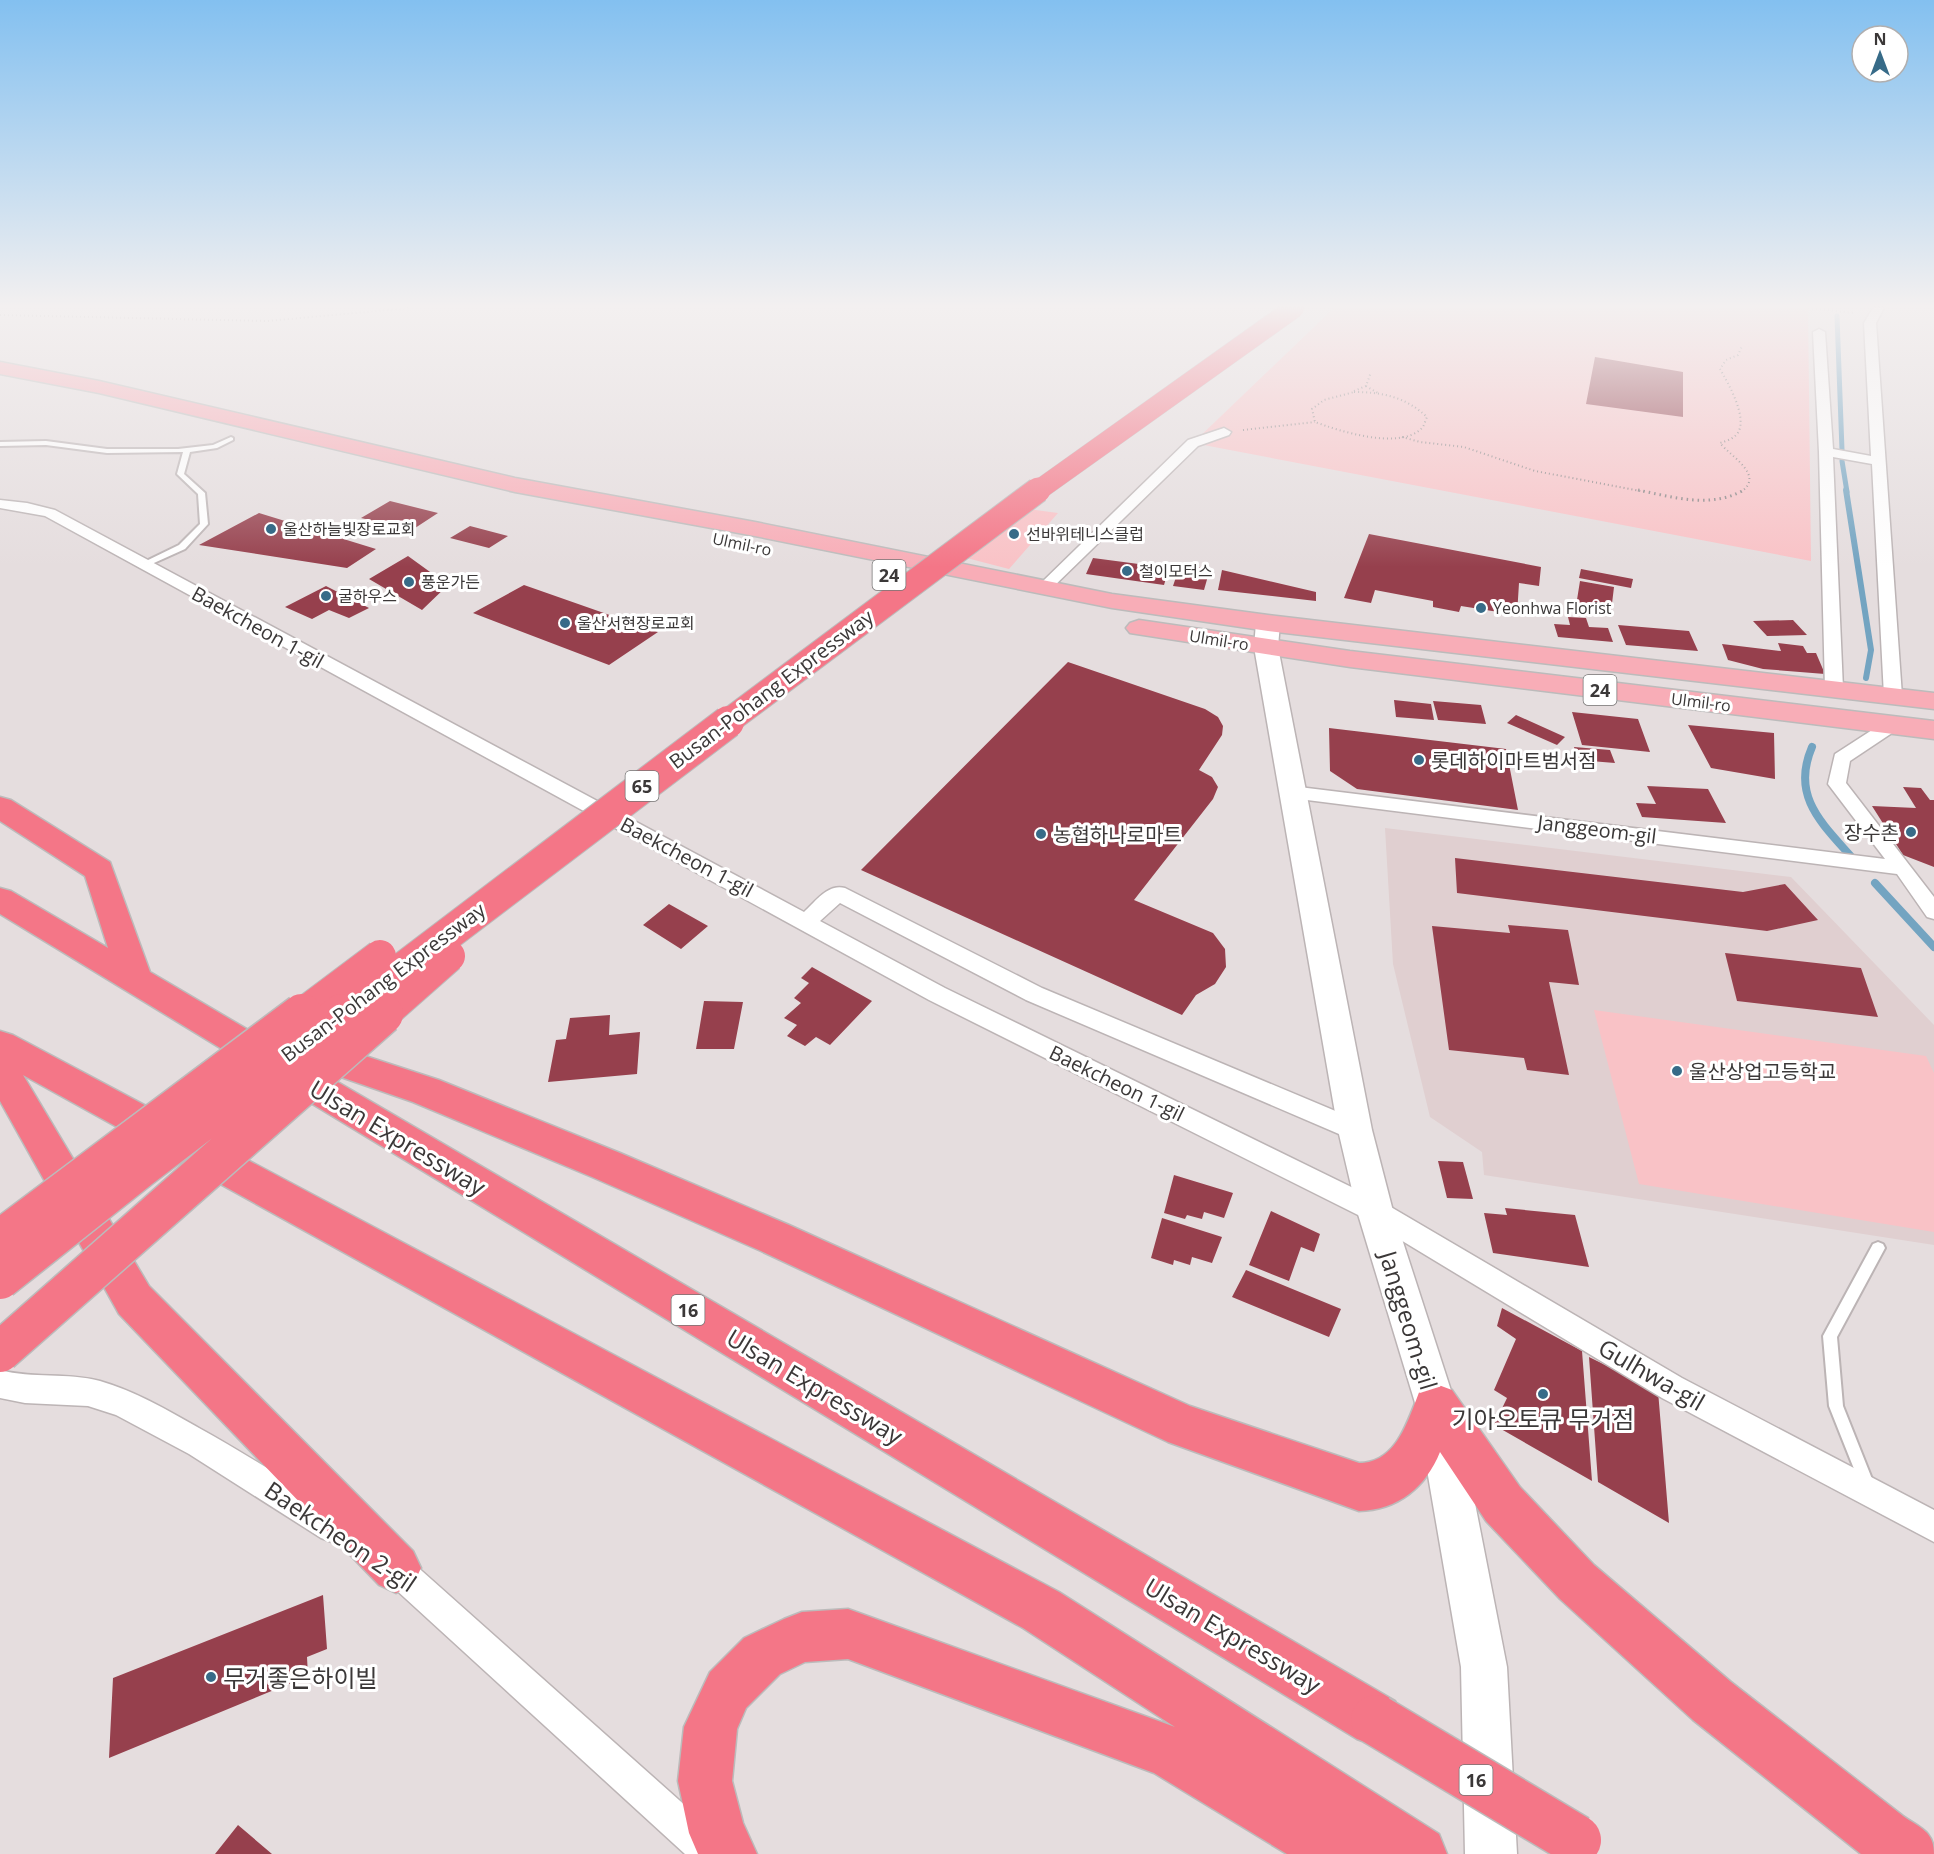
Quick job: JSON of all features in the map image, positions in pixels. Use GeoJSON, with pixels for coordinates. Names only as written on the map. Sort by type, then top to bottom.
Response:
{"type":"FeatureCollection","features":[{"type":"Feature","properties":{"kind":"highway","name":"Busan-Pohang Expressway"},"geometry":{"type":"LineString","coordinates":[[6,1234],[690,727],[1150,395]]}},
{"type":"Feature","properties":{"kind":"highway","name":"Busan-Pohang Expressway"},"geometry":{"type":"LineString","coordinates":[[0,1279],[159,1153],[638,789],[1084,456],[1171,395]]}},
{"type":"Feature","properties":{"kind":"highway"},"geometry":{"type":"LineString","coordinates":[[0,1352],[638,789]]}},
{"type":"Feature","properties":{"kind":"highway"},"geometry":{"type":"LineString","coordinates":[[0,807],[99,870],[136,981]]}},
{"type":"Feature","properties":{"kind":"highway","name":"Ulsan Expressway"},"geometry":{"type":"LineString","coordinates":[[0,898],[1588,1847]]}},
{"type":"Feature","properties":{"kind":"highway"},"geometry":{"type":"LineString","coordinates":[[186,1011],[426,1091],[775,1238],[1184,1426],[1359,1487],[1381,1485],[1407,1469],[1424,1439],[1436,1406]]}},
{"type":"Feature","properties":{"kind":"highway"},"geometry":{"type":"LineString","coordinates":[[0,1045],[1041,1610],[1379,1845]]}},
{"type":"Feature","properties":{"kind":"highway"},"geometry":{"type":"LineString","coordinates":[[0,1068],[134,1300],[396,1568]]}},
{"type":"Feature","properties":{"kind":"highway"},"geometry":{"type":"LineString","coordinates":[[1436,1406],[1503,1504],[1577,1582],[1712,1701],[1883,1836],[1910,1854]]}},
{"type":"Feature","properties":{"kind":"highway"},"geometry":{"type":"LineString","coordinates":[[729,1854],[717,1833],[705,1781],[711,1727],[728,1690],[762,1656],[802,1636],[848,1634],[1170,1752],[1379,1845]]}},
{"type":"Feature","properties":{"kind":"main road"},"geometry":{"type":"LineString","coordinates":[[44,395],[253,445]]}},
{"type":"Feature","properties":{"kind":"main road","name":"Ulmil-ro"},"geometry":{"type":"LineString","coordinates":[[131,395],[610,509],[1104,622],[1267,635],[1834,689],[1934,701]]}},
{"type":"Feature","properties":{"kind":"main road"},"geometry":{"type":"LineString","coordinates":[[210,395],[485,460],[610,509]]}},
{"type":"Feature","properties":{"kind":"main road"},"geometry":{"type":"LineString","coordinates":[[464,494],[610,509]]}},
{"type":"Feature","properties":{"kind":"main road","name":"Ulmil-ro"},"geometry":{"type":"LineString","coordinates":[[610,509],[766,531],[1045,587],[1267,635],[1934,730]]}},
{"type":"Feature","properties":{"kind":"main road","name":"Janggeom-gil"},"geometry":{"type":"LineString","coordinates":[[1267,635],[1291,792],[1355,1130],[1376,1211],[1436,1406],[1484,1667],[1491,1854]]}},
{"type":"Feature","properties":{"kind":"street"},"geometry":{"type":"LineString","coordinates":[[1823,395],[1834,689]]}},
{"type":"Feature","properties":{"kind":"street"},"geometry":{"type":"LineString","coordinates":[[1874,395],[1893,696]]}},
{"type":"Feature","properties":{"kind":"street"},"geometry":{"type":"LineString","coordinates":[[1045,587],[1193,443],[1224,432]]}},
{"type":"Feature","properties":{"kind":"street"},"geometry":{"type":"LineString","coordinates":[[1826,452],[1878,461]]}},
{"type":"Feature","properties":{"kind":"street","name":"Baekcheon 1-gil"},"geometry":{"type":"LineString","coordinates":[[0,504],[27,507],[50,513],[937,994],[1376,1211]]}},
{"type":"Feature","properties":{"kind":"street"},"geometry":{"type":"LineString","coordinates":[[1892,725],[1841,758],[1837,784],[1908,874],[1934,912]]}},
{"type":"Feature","properties":{"kind":"street","name":"Janggeom-gil"},"geometry":{"type":"LineString","coordinates":[[1291,792],[1908,874],[1934,884]]}},
{"type":"Feature","properties":{"kind":"street"},"geometry":{"type":"LineString","coordinates":[[806,922],[838,893],[1034,994],[1355,1130]]}},
{"type":"Feature","properties":{"kind":"street","name":"Gulhwa-gil"},"geometry":{"type":"LineString","coordinates":[[1376,1211],[1672,1388],[1934,1527]]}},
{"type":"Feature","properties":{"kind":"street","name":"Baekcheon 2-gil"},"geometry":{"type":"LineString","coordinates":[[0,1384],[39,1391],[70,1390],[97,1394],[145,1413],[258,1480],[396,1568],[712,1854]]}},
{"type":"Feature","properties":{"kind":"lane"},"geometry":{"type":"LineString","coordinates":[[0,444],[46,443],[107,451],[187,450],[215,447],[231,439]]}},
{"type":"Feature","properties":{"kind":"lane"},"geometry":{"type":"LineString","coordinates":[[145,565],[182,547],[204,524],[201,494],[180,474],[187,450]]}},
{"type":"Feature","properties":{"kind":"lane"},"geometry":{"type":"LineString","coordinates":[[1872,1494],[1858,1468],[1836,1406],[1830,1336],[1878,1248]]}},
{"type":"Feature","properties":{"kind":"path"},"geometry":{"type":"LineString","coordinates":[[1315,422],[1312,409],[1318,402],[1327,397],[1341,395]]}},
{"type":"Feature","properties":{"kind":"path"},"geometry":{"type":"LineString","coordinates":[[1224,432],[1315,422],[1366,437],[1402,436],[1420,431],[1425,427],[1427,417],[1410,402],[1382,395]]}},
{"type":"Feature","properties":{"kind":"path"},"geometry":{"type":"LineString","coordinates":[[1402,436],[1420,442],[1464,447],[1535,471],[1697,501],[1718,500],[1746,489],[1751,476],[1746,468],[1720,443],[1735,436],[1741,429],[1741,419],[1733,395]]}},
{"type":"Feature","properties":{"kind":"shaded area"},"geometry":{"type":"Polygon","coordinates":[[[1244,395],[1809,395],[1811,561],[1193,443],[1244,395]]]}},
{"type":"Feature","properties":{"kind":"shaded area","name":"선바위테니스클럽"},"geometry":{"type":"Polygon","coordinates":[[[1028,509],[1058,513],[1009,569],[959,556],[1028,509]]]}},
{"type":"Feature","properties":{"kind":"shaded area","name":"울산상업고등학교"},"geometry":{"type":"Polygon","coordinates":[[[1385,828],[1791,877],[1934,1025],[1934,1245],[1484,1175],[1482,1152],[1430,1117],[1393,964],[1385,828]]]}},
{"type":"Feature","properties":{"kind":"shaded area"},"geometry":{"type":"Polygon","coordinates":[[[1594,1010],[1926,1056],[1934,1073],[1934,1232],[1639,1184],[1594,1010]]]}},
{"type":"Feature","properties":{"kind":"building"},"geometry":{"type":"Polygon","coordinates":[[[1588,395],[1683,395],[1683,417],[1586,404],[1588,395]]]}},
{"type":"Feature","properties":{"kind":"building"},"geometry":{"type":"Polygon","coordinates":[[[390,501],[438,513],[412,530],[361,518],[390,501]]]}},
{"type":"Feature","properties":{"kind":"building","name":"울산하늘빛장로교회"},"geometry":{"type":"Polygon","coordinates":[[[259,513],[376,549],[347,568],[199,545],[259,513]]]}},
{"type":"Feature","properties":{"kind":"building"},"geometry":{"type":"Polygon","coordinates":[[[470,526],[508,536],[489,548],[450,538],[470,526]]]}},
{"type":"Feature","properties":{"kind":"building"},"geometry":{"type":"Polygon","coordinates":[[[1369,534],[1541,567],[1539,586],[1519,583],[1517,615],[1461,606],[1459,612],[1433,607],[1433,601],[1375,590],[1371,603],[1344,598],[1369,534]]]}},
{"type":"Feature","properties":{"kind":"building","name":"풍운가든"},"geometry":{"type":"Polygon","coordinates":[[[408,556],[448,585],[422,610],[369,579],[408,556]]]}},
{"type":"Feature","properties":{"kind":"building","name":"철이모터스"},"geometry":{"type":"Polygon","coordinates":[[[1093,558],[1169,568],[1164,585],[1086,574],[1093,558]]]}},
{"type":"Feature","properties":{"kind":"building"},"geometry":{"type":"Polygon","coordinates":[[[1180,565],[1210,569],[1204,590],[1173,586],[1180,565]]]}},
{"type":"Feature","properties":{"kind":"building"},"geometry":{"type":"Polygon","coordinates":[[[1581,569],[1633,579],[1631,588],[1579,578],[1581,569]]]}},
{"type":"Feature","properties":{"kind":"building"},"geometry":{"type":"Polygon","coordinates":[[[1222,570],[1316,592],[1316,601],[1218,590],[1222,570]]]}},
{"type":"Feature","properties":{"kind":"building"},"geometry":{"type":"Polygon","coordinates":[[[1580,581],[1614,587],[1611,612],[1576,606],[1580,581]]]}},
{"type":"Feature","properties":{"kind":"building","name":"울산서현장로교회"},"geometry":{"type":"Polygon","coordinates":[[[524,585],[658,632],[609,665],[473,613],[524,585]]]}},
{"type":"Feature","properties":{"kind":"building","name":"굴하우스"},"geometry":{"type":"Polygon","coordinates":[[[326,586],[369,608],[349,618],[329,610],[312,619],[285,607],[326,586]]]}},
{"type":"Feature","properties":{"kind":"building"},"geometry":{"type":"Polygon","coordinates":[[[1568,617],[1586,618],[1589,627],[1608,628],[1613,642],[1558,637],[1554,624],[1570,625],[1568,617]]]}},
{"type":"Feature","properties":{"kind":"building"},"geometry":{"type":"Polygon","coordinates":[[[1793,620],[1807,635],[1767,636],[1753,621],[1793,620]]]}},
{"type":"Feature","properties":{"kind":"building"},"geometry":{"type":"Polygon","coordinates":[[[1618,625],[1689,631],[1698,651],[1626,645],[1618,625]]]}},
{"type":"Feature","properties":{"kind":"building"},"geometry":{"type":"Polygon","coordinates":[[[1778,643],[1803,646],[1807,653],[1816,653],[1825,674],[1763,669],[1728,660],[1722,644],[1781,651],[1778,643]]]}},
{"type":"Feature","properties":{"kind":"building","name":"농협하나로마트"},"geometry":{"type":"Polygon","coordinates":[[[1068,662],[1205,709],[1218,717],[1223,726],[1222,735],[1199,770],[1212,777],[1218,787],[1213,799],[1134,900],[1213,933],[1225,949],[1226,967],[1215,984],[1196,995],[1182,1015],[861,870],[1068,662]]]}},
{"type":"Feature","properties":{"kind":"building"},"geometry":{"type":"Polygon","coordinates":[[[1394,700],[1431,704],[1434,720],[1396,717],[1394,700]]]}},
{"type":"Feature","properties":{"kind":"building"},"geometry":{"type":"Polygon","coordinates":[[[1433,701],[1481,705],[1486,724],[1438,720],[1433,701]]]}},
{"type":"Feature","properties":{"kind":"building"},"geometry":{"type":"Polygon","coordinates":[[[1572,712],[1638,719],[1650,752],[1582,745],[1572,712]]]}},
{"type":"Feature","properties":{"kind":"building"},"geometry":{"type":"Polygon","coordinates":[[[1516,715],[1565,737],[1557,745],[1507,723],[1516,715]]]}},
{"type":"Feature","properties":{"kind":"building"},"geometry":{"type":"Polygon","coordinates":[[[1688,725],[1774,733],[1775,779],[1711,768],[1688,725]]]}},
{"type":"Feature","properties":{"kind":"building","name":"롯데하이마트범서점"},"geometry":{"type":"Polygon","coordinates":[[[1329,728],[1506,749],[1518,810],[1357,789],[1330,771],[1329,728]]]}},
{"type":"Feature","properties":{"kind":"building"},"geometry":{"type":"Polygon","coordinates":[[[1574,747],[1610,750],[1615,763],[1578,760],[1574,747]]]}},
{"type":"Feature","properties":{"kind":"building"},"geometry":{"type":"Polygon","coordinates":[[[1647,786],[1708,789],[1726,823],[1642,817],[1636,803],[1656,804],[1647,786]]]}},
{"type":"Feature","properties":{"kind":"building","name":"장수촌"},"geometry":{"type":"Polygon","coordinates":[[[1903,787],[1921,788],[1930,800],[1934,800],[1934,867],[1903,855],[1872,806],[1916,808],[1903,787]]]}},
{"type":"Feature","properties":{"kind":"building"},"geometry":{"type":"Polygon","coordinates":[[[1455,858],[1743,892],[1785,884],[1818,920],[1767,931],[1457,893],[1455,858]]]}},
{"type":"Feature","properties":{"kind":"building"},"geometry":{"type":"Polygon","coordinates":[[[669,904],[708,926],[681,949],[643,925],[669,904]]]}},
{"type":"Feature","properties":{"kind":"building"},"geometry":{"type":"Polygon","coordinates":[[[1508,925],[1568,930],[1579,985],[1549,982],[1569,1075],[1527,1070],[1524,1058],[1449,1050],[1432,926],[1510,933],[1508,925]]]}},
{"type":"Feature","properties":{"kind":"building"},"geometry":{"type":"Polygon","coordinates":[[[1725,953],[1861,968],[1878,1017],[1737,1001],[1725,953]]]}},
{"type":"Feature","properties":{"kind":"building"},"geometry":{"type":"Polygon","coordinates":[[[812,967],[872,1001],[830,1045],[816,1037],[805,1046],[787,1036],[797,1025],[784,1018],[801,1003],[794,998],[809,983],[801,978],[812,967]]]}},
{"type":"Feature","properties":{"kind":"building"},"geometry":{"type":"Polygon","coordinates":[[[704,1001],[743,1002],[734,1049],[696,1049],[704,1001]]]}},
{"type":"Feature","properties":{"kind":"building"},"geometry":{"type":"Polygon","coordinates":[[[610,1015],[609,1035],[640,1032],[637,1074],[548,1082],[556,1040],[566,1039],[570,1018],[610,1015]]]}},
{"type":"Feature","properties":{"kind":"building"},"geometry":{"type":"Polygon","coordinates":[[[1438,1161],[1463,1162],[1473,1199],[1447,1198],[1438,1161]]]}},
{"type":"Feature","properties":{"kind":"building"},"geometry":{"type":"Polygon","coordinates":[[[1174,1175],[1233,1193],[1224,1218],[1204,1212],[1202,1219],[1187,1215],[1185,1219],[1164,1213],[1174,1175]]]}},
{"type":"Feature","properties":{"kind":"building"},"geometry":{"type":"Polygon","coordinates":[[[1505,1208],[1575,1215],[1589,1267],[1493,1253],[1484,1213],[1507,1215],[1505,1208]]]}},
{"type":"Feature","properties":{"kind":"building"},"geometry":{"type":"Polygon","coordinates":[[[1271,1211],[1320,1234],[1314,1252],[1301,1247],[1289,1281],[1249,1265],[1271,1211]]]}},
{"type":"Feature","properties":{"kind":"building"},"geometry":{"type":"Polygon","coordinates":[[[1162,1218],[1222,1237],[1212,1263],[1192,1257],[1190,1265],[1174,1260],[1173,1265],[1151,1258],[1162,1218]]]}},
{"type":"Feature","properties":{"kind":"building"},"geometry":{"type":"Polygon","coordinates":[[[1246,1270],[1341,1309],[1329,1337],[1232,1297],[1246,1270]]]}},
{"type":"Feature","properties":{"kind":"building","name":"기아오토큐 무거점"},"geometry":{"type":"Polygon","coordinates":[[[1502,1308],[1582,1351],[1592,1481],[1494,1425],[1507,1398],[1494,1390],[1516,1339],[1497,1326],[1502,1308]]]}},
{"type":"Feature","properties":{"kind":"building"},"geometry":{"type":"Polygon","coordinates":[[[1589,1357],[1658,1391],[1669,1523],[1598,1482],[1589,1357]]]}},
{"type":"Feature","properties":{"kind":"building","name":"무거좋은하이빌"},"geometry":{"type":"Polygon","coordinates":[[[323,1595],[327,1649],[307,1657],[308,1676],[109,1758],[113,1678],[323,1595]]]}},
{"type":"Feature","properties":{"kind":"building"},"geometry":{"type":"Polygon","coordinates":[[[238,1825],[272,1854],[215,1854],[238,1825]]]}},
{"type":"Feature","properties":{"kind":"waterway"},"geometry":{"type":"LineString","coordinates":[[1840,395],[1842,450]]}},
{"type":"Feature","properties":{"kind":"waterway"},"geometry":{"type":"LineString","coordinates":[[1842,461],[1847,492]]}},
{"type":"Feature","properties":{"kind":"waterway"},"geometry":{"type":"LineString","coordinates":[[1846,490],[1871,650],[1866,678]]}},
{"type":"Feature","properties":{"kind":"waterway"},"geometry":{"type":"LineString","coordinates":[[1812,747],[1806,765],[1805,781],[1808,796],[1822,823],[1855,861]]}},
{"type":"Feature","properties":{"kind":"waterway"},"geometry":{"type":"LineString","coordinates":[[1875,883],[1934,947]]}},
{"type":"Feature","properties":{"kind":"place","name":"울산하늘빛장로교회"},"geometry":{"type":"Point","coordinates":[271,529]}},
{"type":"Feature","properties":{"kind":"place","name":"선바위테니스클럽"},"geometry":{"type":"Point","coordinates":[1014,534]}},
{"type":"Feature","properties":{"kind":"place","name":"철이모터스"},"geometry":{"type":"Point","coordinates":[1127,571]}},
{"type":"Feature","properties":{"kind":"place","name":"풍운가든"},"geometry":{"type":"Point","coordinates":[409,582]}},
{"type":"Feature","properties":{"kind":"place","name":"굴하우스"},"geometry":{"type":"Point","coordinates":[326,596]}},
{"type":"Feature","properties":{"kind":"place","name":"Yeonhwa Florist"},"geometry":{"type":"Point","coordinates":[1481,608]}},
{"type":"Feature","properties":{"kind":"place","name":"울산서현장로교회"},"geometry":{"type":"Point","coordinates":[565,623]}},
{"type":"Feature","properties":{"kind":"place","name":"롯데하이마트범서점"},"geometry":{"type":"Point","coordinates":[1419,760]}},
{"type":"Feature","properties":{"kind":"place","name":"장수촌"},"geometry":{"type":"Point","coordinates":[1911,832]}},
{"type":"Feature","properties":{"kind":"place","name":"농협하나로마트"},"geometry":{"type":"Point","coordinates":[1041,834]}},
{"type":"Feature","properties":{"kind":"place","name":"울산상업고등학교"},"geometry":{"type":"Point","coordinates":[1677,1071]}},
{"type":"Feature","properties":{"kind":"place","name":"기아오토큐 무거점"},"geometry":{"type":"Point","coordinates":[1543,1394]}},
{"type":"Feature","properties":{"kind":"place","name":"무거좋은하이빌"},"geometry":{"type":"Point","coordinates":[211,1677]}}]}
